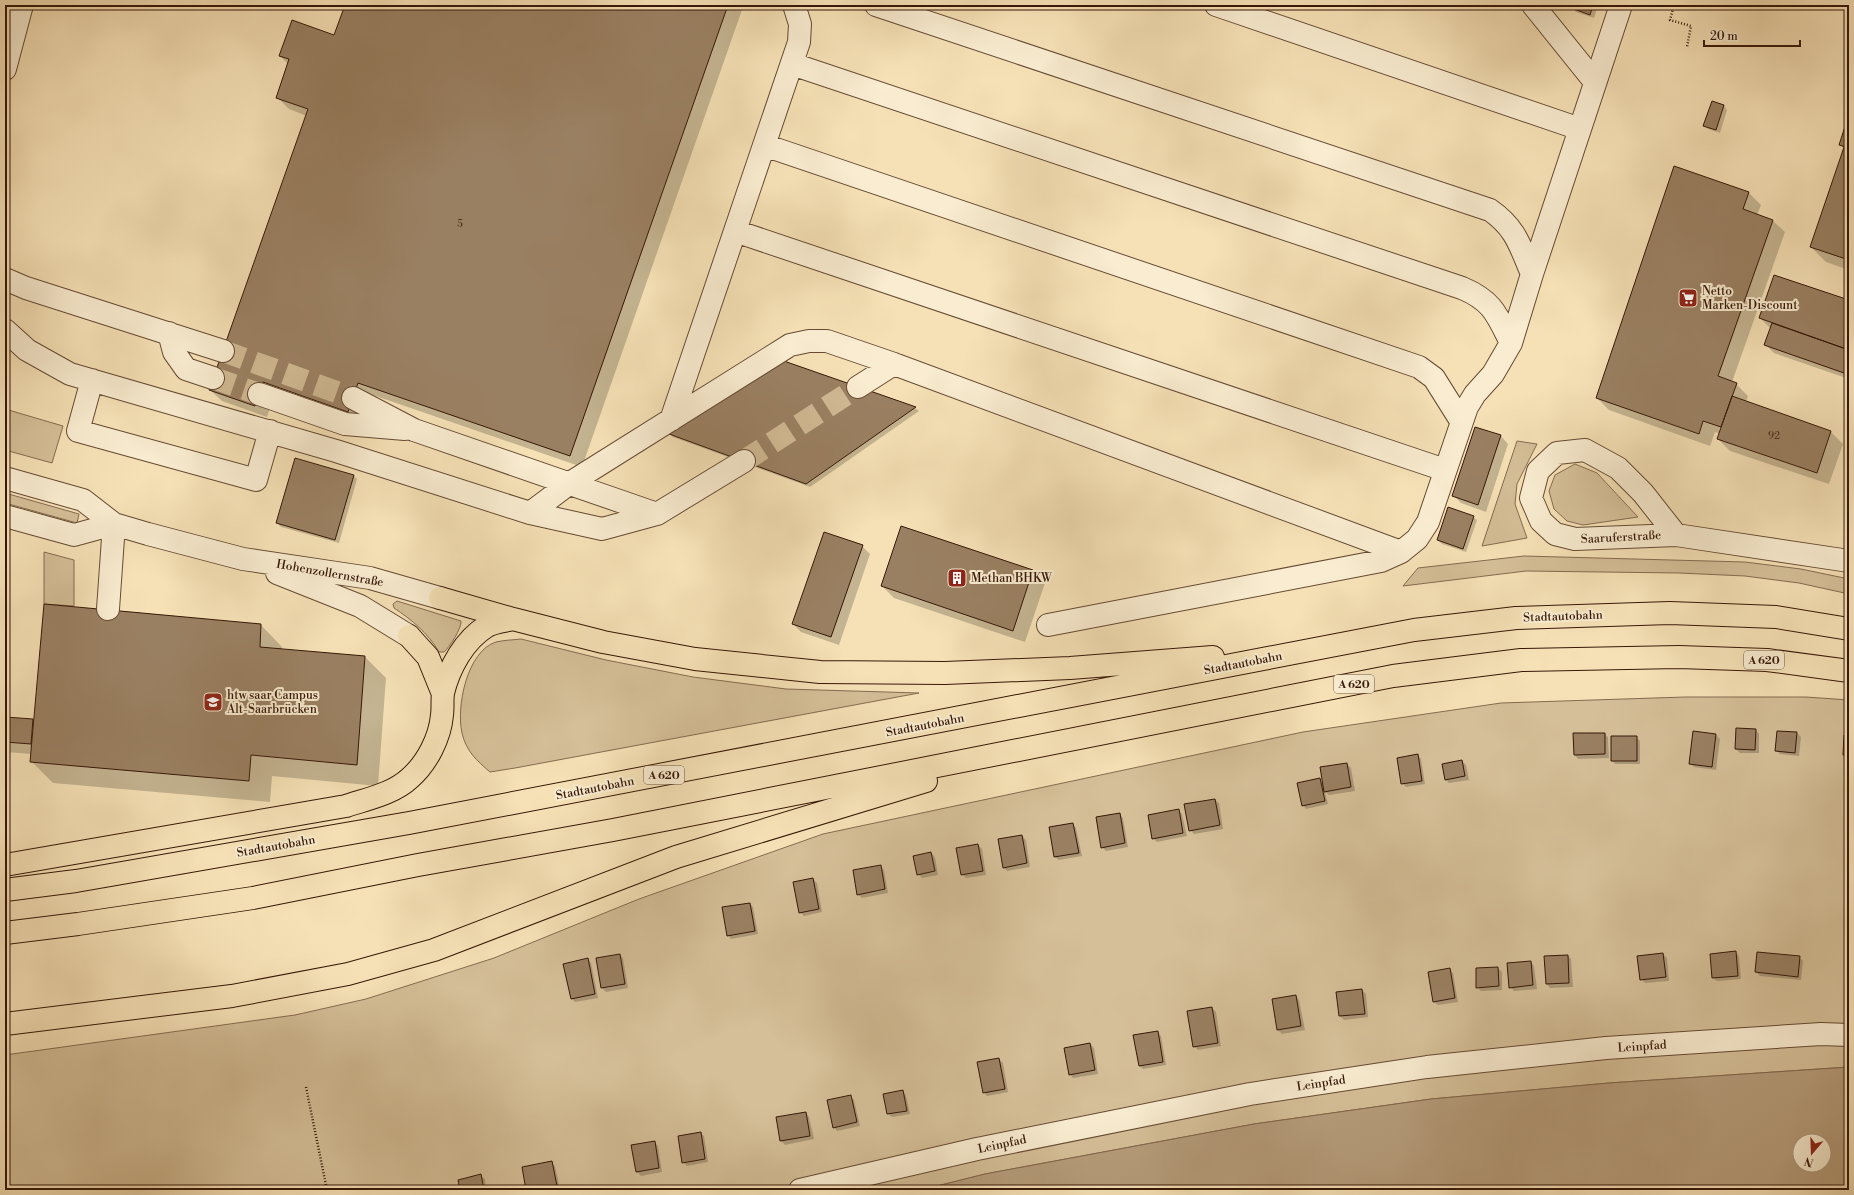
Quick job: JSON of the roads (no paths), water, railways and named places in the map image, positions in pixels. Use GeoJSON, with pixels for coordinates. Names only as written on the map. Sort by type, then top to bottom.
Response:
{"type":"FeatureCollection","features":[{"type":"Feature","properties":{"kind":"highway"},"geometry":{"type":"LineString","coordinates":[[440,598],[513,619],[603,642],[695,659],[820,672],[945,673],[1070,668],[1320,648]]}},
{"type":"Feature","properties":{"kind":"highway","name":"Stadtautobahn"},"geometry":{"type":"LineString","coordinates":[[5,890],[76,881],[409,823],[1414,630],[1516,618],[1670,612],[1776,617],[1849,629]]}},
{"type":"Feature","properties":{"kind":"highway"},"geometry":{"type":"LineString","coordinates":[[5,864],[346,806],[382,795],[409,779],[426,760],[436,739],[442,715],[443,694],[455,661],[474,637],[488,625],[513,619]]}},
{"type":"Feature","properties":{"kind":"highway"},"geometry":{"type":"LineString","coordinates":[[409,636],[428,657],[443,694]]}},
{"type":"Feature","properties":{"kind":"highway","name":"A 620"},"geometry":{"type":"LineString","coordinates":[[5,933],[78,924],[253,898],[425,864],[613,830],[1393,676],[1521,660],[1679,657],[1767,660],[1849,671]]}},
{"type":"Feature","properties":{"kind":"highway"},"geometry":{"type":"LineString","coordinates":[[5,1024],[232,996],[348,974],[434,950],[676,857],[1034,747]]}},
{"type":"Feature","properties":{"kind":"street"},"geometry":{"type":"LineString","coordinates":[[5,69],[22,5]]}},
{"type":"Feature","properties":{"kind":"street"},"geometry":{"type":"LineString","coordinates":[[671,420],[799,42],[800,24],[794,5]]}},
{"type":"Feature","properties":{"kind":"street"},"geometry":{"type":"LineString","coordinates":[[876,5],[1490,210],[1504,219],[1516,235],[1532,274]]}},
{"type":"Feature","properties":{"kind":"street"},"geometry":{"type":"LineString","coordinates":[[1216,5],[1580,129]]}},
{"type":"Feature","properties":{"kind":"street"},"geometry":{"type":"LineString","coordinates":[[1532,5],[1595,82]]}},
{"type":"Feature","properties":{"kind":"street"},"geometry":{"type":"LineString","coordinates":[[1048,625],[1381,561],[1401,552],[1417,539],[1428,522],[1467,407],[1493,374],[1511,343],[1532,274],[1621,5]]}},
{"type":"Feature","properties":{"kind":"street"},"geometry":{"type":"LineString","coordinates":[[792,64],[1462,288],[1478,295],[1490,305],[1511,343]]}},
{"type":"Feature","properties":{"kind":"street"},"geometry":{"type":"LineString","coordinates":[[764,146],[1419,367],[1434,378],[1461,421]]}},
{"type":"Feature","properties":{"kind":"street"},"geometry":{"type":"LineString","coordinates":[[735,231],[1445,470]]}},
{"type":"Feature","properties":{"kind":"street"},"geometry":{"type":"LineString","coordinates":[[5,279],[26,288],[223,351]]}},
{"type":"Feature","properties":{"kind":"street"},"geometry":{"type":"LineString","coordinates":[[5,330],[27,350],[70,374],[270,431],[530,513],[602,529],[657,514],[744,461]]}},
{"type":"Feature","properties":{"kind":"street"},"geometry":{"type":"LineString","coordinates":[[169,333],[174,352],[186,369],[213,378]]}},
{"type":"Feature","properties":{"kind":"street"},"geometry":{"type":"LineString","coordinates":[[530,513],[570,483],[790,345],[809,340],[827,341],[894,364],[1401,552]]}},
{"type":"Feature","properties":{"kind":"street"},"geometry":{"type":"LineString","coordinates":[[858,387],[894,364]]}},
{"type":"Feature","properties":{"kind":"street"},"geometry":{"type":"LineString","coordinates":[[92,380],[78,431],[256,480],[270,431]]}},
{"type":"Feature","properties":{"kind":"street"},"geometry":{"type":"LineString","coordinates":[[259,394],[345,424],[414,430]]}},
{"type":"Feature","properties":{"kind":"street"},"geometry":{"type":"LineString","coordinates":[[353,398],[414,430],[657,514]]}},
{"type":"Feature","properties":{"kind":"street","name":"Saaruferstraße"},"geometry":{"type":"LineString","coordinates":[[1676,535],[1643,493],[1618,468],[1585,450],[1557,453],[1538,472],[1531,498],[1541,521],[1555,534],[1575,539],[1676,535],[1849,561]]}},
{"type":"Feature","properties":{"kind":"street","name":"Hohenzollernstraße"},"geometry":{"type":"LineString","coordinates":[[5,478],[83,500],[114,524],[243,559],[370,578],[440,598]]}},
{"type":"Feature","properties":{"kind":"street"},"geometry":{"type":"LineString","coordinates":[[5,516],[74,535],[114,524],[108,609]]}},
{"type":"Feature","properties":{"kind":"street","name":"Hohenzollernstraße"},"geometry":{"type":"LineString","coordinates":[[243,559],[360,606],[409,636]]}},
{"type":"Feature","properties":{"kind":"street","name":"Leinpfad"},"geometry":{"type":"LineString","coordinates":[[800,1190],[977,1149],[1250,1094],[1427,1067],[1606,1048],[1821,1034],[1849,1035]]}},
{"type":"Feature","properties":{"kind":"tunnel"},"geometry":{"type":"LineString","coordinates":[[223,351],[353,398]]}},
{"type":"Feature","properties":{"kind":"tunnel"},"geometry":{"type":"LineString","coordinates":[[213,378],[259,394]]}},
{"type":"Feature","properties":{"kind":"tunnel"},"geometry":{"type":"LineString","coordinates":[[744,461],[858,387]]}},
{"type":"Feature","properties":{"kind":"place","name":"Netto Marken-Discount"},"geometry":{"type":"Point","coordinates":[1688,298]}},
{"type":"Feature","properties":{"kind":"place","name":"Methan BHKW"},"geometry":{"type":"Point","coordinates":[957,578]}},
{"type":"Feature","properties":{"kind":"place","name":"htw saar Campus Alt-Saarbrücken"},"geometry":{"type":"Point","coordinates":[213,702]}}]}
